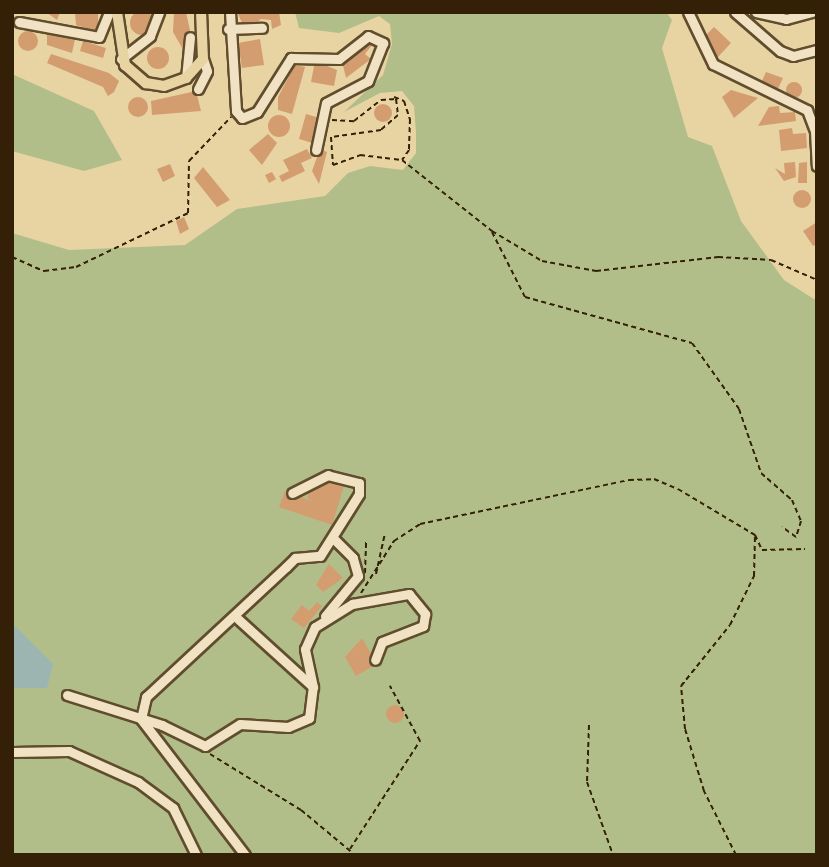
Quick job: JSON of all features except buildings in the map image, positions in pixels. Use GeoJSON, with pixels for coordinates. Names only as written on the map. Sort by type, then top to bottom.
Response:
{"type":"FeatureCollection","features":[{"type":"Feature","properties":{"kind":"main road"},"geometry":{"type":"LineString","coordinates":[[117,12],[121,59],[137,78],[155,86],[186,78],[202,59],[201,12]]}},
{"type":"Feature","properties":{"kind":"street"},"geometry":{"type":"LineString","coordinates":[[19,22],[99,37],[109,12]]}},
{"type":"Feature","properties":{"kind":"street"},"geometry":{"type":"LineString","coordinates":[[121,59],[150,36],[159,12]]}},
{"type":"Feature","properties":{"kind":"street"},"geometry":{"type":"LineString","coordinates":[[230,12],[228,29],[236,111],[251,118],[291,58],[339,59],[368,36],[379,38],[383,53],[368,81],[326,103],[326,117],[316,150]]}},
{"type":"Feature","properties":{"kind":"street"},"geometry":{"type":"LineString","coordinates":[[688,12],[713,64],[807,110],[816,131],[817,166]]}},
{"type":"Feature","properties":{"kind":"street"},"geometry":{"type":"LineString","coordinates":[[736,12],[780,51],[793,57],[817,50]]}},
{"type":"Feature","properties":{"kind":"street"},"geometry":{"type":"LineString","coordinates":[[757,12],[786,19],[812,12]]}},
{"type":"Feature","properties":{"kind":"street"},"geometry":{"type":"LineString","coordinates":[[228,29],[262,28]]}},
{"type":"Feature","properties":{"kind":"street"},"geometry":{"type":"LineString","coordinates":[[186,78],[190,37]]}},
{"type":"Feature","properties":{"kind":"street"},"geometry":{"type":"LineString","coordinates":[[198,89],[207,71],[202,59]]}},
{"type":"Feature","properties":{"kind":"street"},"geometry":{"type":"LineString","coordinates":[[245,855],[142,722],[146,697],[238,618],[295,558],[320,556],[333,538],[359,483],[328,475],[292,493]]}},
{"type":"Feature","properties":{"kind":"street"},"geometry":{"type":"LineString","coordinates":[[67,695],[205,746],[240,724],[299,724],[314,709],[313,687],[305,649],[315,627],[355,584],[357,566],[333,538]]}},
{"type":"Feature","properties":{"kind":"street"},"geometry":{"type":"LineString","coordinates":[[315,627],[343,607],[400,593],[425,614],[419,631],[382,642],[376,660]]}},
{"type":"Feature","properties":{"kind":"street"},"geometry":{"type":"LineString","coordinates":[[238,618],[313,687]]}},
{"type":"Feature","properties":{"kind":"street"},"geometry":{"type":"LineString","coordinates":[[12,752],[69,751],[99,761],[173,808],[196,855]]}},
{"type":"Feature","properties":{"kind":"path"},"geometry":{"type":"LineString","coordinates":[[326,117],[354,121],[393,97]]}},
{"type":"Feature","properties":{"kind":"path"},"geometry":{"type":"LineString","coordinates":[[393,97],[404,101],[410,119],[409,150],[402,160]]}},
{"type":"Feature","properties":{"kind":"path"},"geometry":{"type":"LineString","coordinates":[[393,97],[399,109],[394,120],[373,132],[335,132],[328,145],[333,165],[360,155],[402,160],[492,231],[542,261],[578,269],[718,257],[771,260],[817,279]]}},
{"type":"Feature","properties":{"kind":"path"},"geometry":{"type":"LineString","coordinates":[[12,257],[44,271],[76,267],[187,213],[189,161],[236,111]]}},
{"type":"Feature","properties":{"kind":"path"},"geometry":{"type":"LineString","coordinates":[[492,231],[525,297],[692,343],[739,409],[761,472],[792,500],[801,521],[796,537],[782,527]]}},
{"type":"Feature","properties":{"kind":"path"},"geometry":{"type":"LineString","coordinates":[[343,607],[376,575],[394,541],[420,524],[629,480],[663,482],[755,535],[767,551],[805,549]]}},
{"type":"Feature","properties":{"kind":"path"},"geometry":{"type":"LineString","coordinates":[[376,575],[386,533]]}},
{"type":"Feature","properties":{"kind":"path"},"geometry":{"type":"LineString","coordinates":[[736,855],[704,791],[685,729],[681,686],[730,625],[754,576],[755,535]]}},
{"type":"Feature","properties":{"kind":"path"},"geometry":{"type":"LineString","coordinates":[[355,584],[369,566],[366,541]]}},
{"type":"Feature","properties":{"kind":"path"},"geometry":{"type":"LineString","coordinates":[[350,849],[420,741],[390,686]]}},
{"type":"Feature","properties":{"kind":"path"},"geometry":{"type":"LineString","coordinates":[[589,725],[587,782],[613,855]]}},
{"type":"Feature","properties":{"kind":"path"},"geometry":{"type":"LineString","coordinates":[[205,746],[222,764],[268,788],[355,855]]}},
{"type":"Feature","properties":{"kind":"green space"},"geometry":{"type":"Polygon","coordinates":[[[295,12],[666,12],[672,20],[662,48],[688,137],[712,146],[741,221],[784,280],[817,301],[817,855],[12,855],[12,233],[69,250],[185,245],[237,209],[325,196],[348,173],[370,166],[403,170],[416,153],[416,133],[414,106],[402,91],[380,93],[344,112],[383,75],[392,44],[390,24],[379,16],[339,33],[299,28],[295,12]]]}},
{"type":"Feature","properties":{"kind":"green space"},"geometry":{"type":"Polygon","coordinates":[[[12,74],[94,111],[122,160],[84,171],[12,151],[12,74]]]}},
{"type":"Feature","properties":{"kind":"water"},"geometry":{"type":"Polygon","coordinates":[[[12,623],[53,664],[47,688],[12,688],[12,623]]]}}]}
